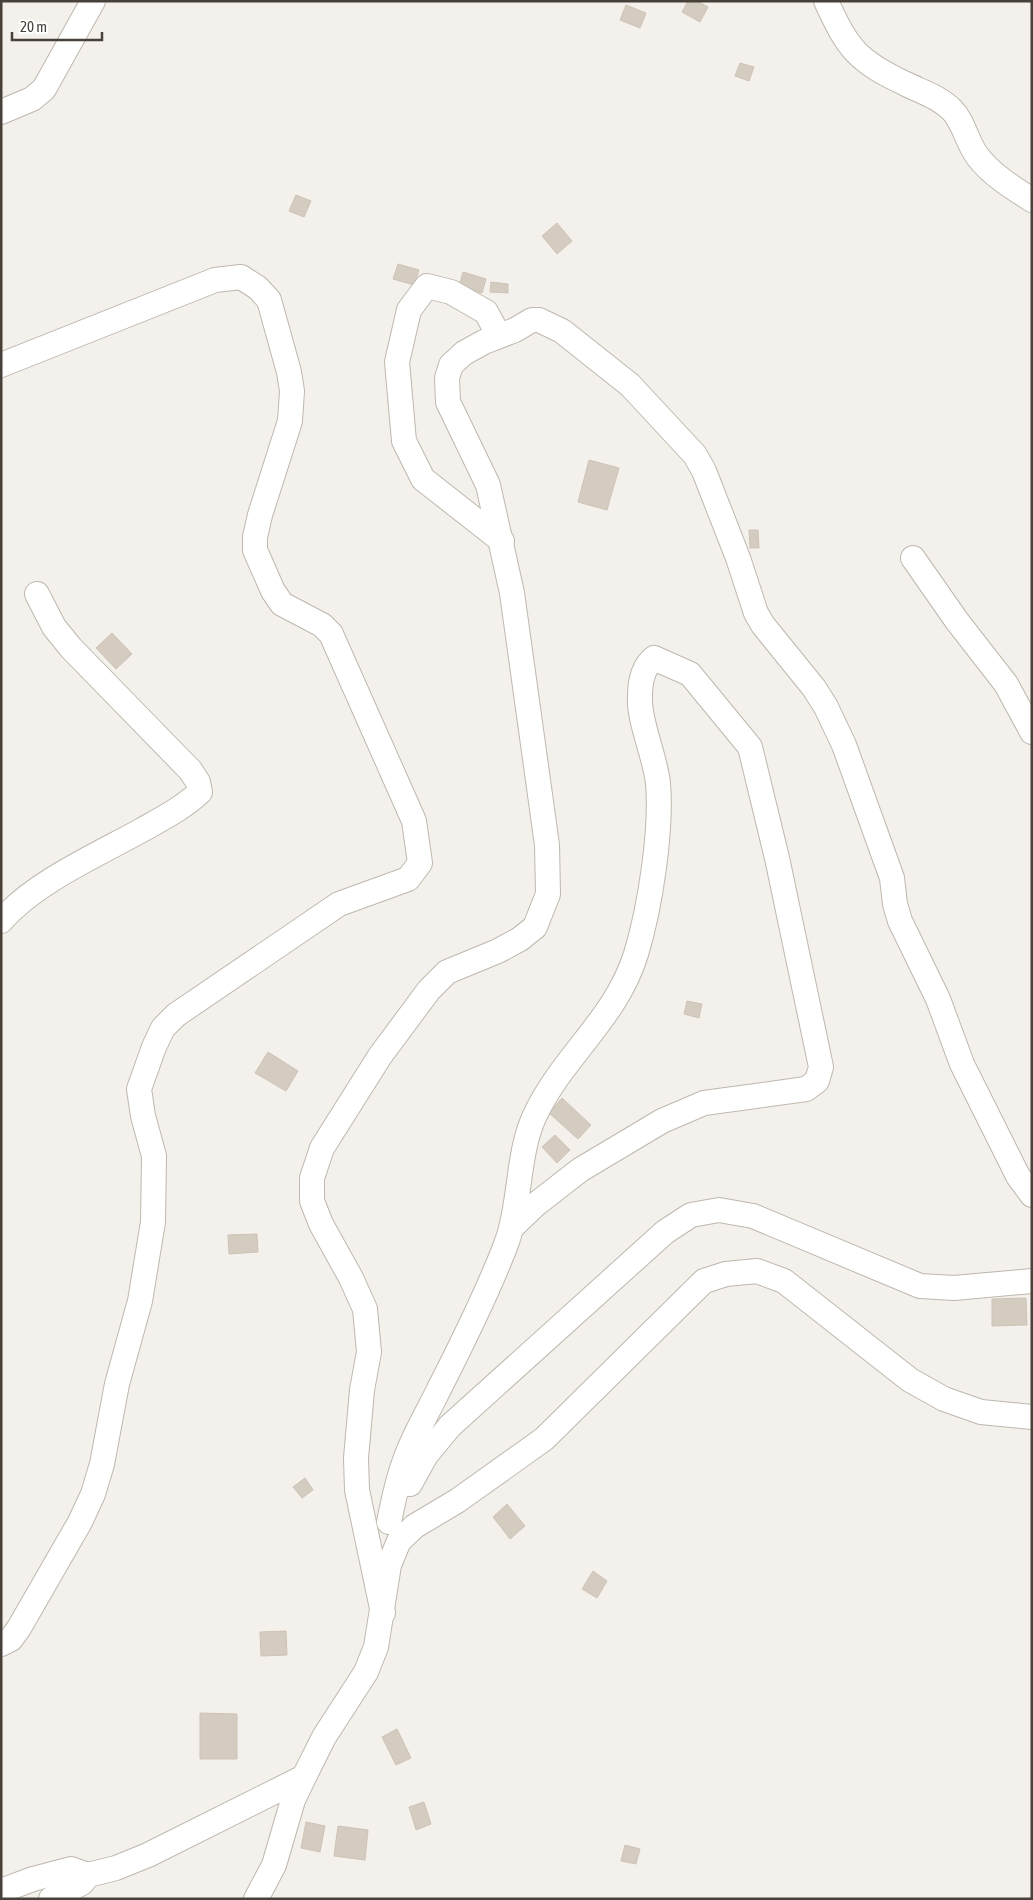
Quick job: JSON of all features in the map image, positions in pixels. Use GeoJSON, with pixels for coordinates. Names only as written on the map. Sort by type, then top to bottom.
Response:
{"type":"FeatureCollection","features":[{"type":"Feature","properties":{"kind":"street"},"geometry":{"type":"LineString","coordinates":[[1,112],[32,100],[44,89],[93,1]]}},
{"type":"Feature","properties":{"kind":"street"},"geometry":{"type":"LineString","coordinates":[[826,1],[843,36],[860,57],[904,83],[939,99],[954,112],[978,157],[994,173],[1032,200]]}},
{"type":"Feature","properties":{"kind":"street"},"geometry":{"type":"LineString","coordinates":[[1,365],[216,280],[241,278],[258,288],[269,300],[289,372],[292,408],[290,421],[260,515],[255,537],[255,550],[272,591],[282,604],[322,625],[331,634],[414,821],[420,863],[408,879],[339,904],[176,1015],[163,1028],[139,1089],[143,1116],[154,1156],[153,1222],[142,1292],[117,1384],[102,1464],[93,1494],[80,1522],[19,1628],[11,1638],[1,1644]]}},
{"type":"Feature","properties":{"kind":"street"},"geometry":{"type":"LineString","coordinates":[[500,336],[486,312],[451,292],[428,286],[409,310],[397,362],[404,441],[423,479],[502,541]]}},
{"type":"Feature","properties":{"kind":"street"},"geometry":{"type":"LineString","coordinates":[[383,1613],[358,1490],[356,1458],[362,1390],[369,1352],[365,1309],[351,1278],[321,1224],[312,1201],[312,1178],[322,1148],[380,1056],[429,990],[447,972],[498,951],[520,939],[535,926],[548,894],[548,845],[512,592],[502,541],[488,485],[448,402],[446,392],[447,378],[451,365],[464,353],[515,330],[532,320],[546,322],[562,331],[630,384],[694,455],[704,472],[738,558],[756,613],[763,625],[814,688],[826,707],[844,745],[889,870],[900,921],[938,999],[962,1064],[1018,1176],[1032,1195]]}},
{"type":"Feature","properties":{"kind":"street"},"geometry":{"type":"LineString","coordinates":[[913,558],[957,621],[1006,684],[1032,732]]}},
{"type":"Feature","properties":{"kind":"street"},"geometry":{"type":"LineString","coordinates":[[1,921],[12,909],[36,890],[174,812],[200,792],[198,782],[190,770],[54,628],[36,594]]}},
{"type":"Feature","properties":{"kind":"street"},"geometry":{"type":"LineString","coordinates":[[375,1571],[405,1460],[505,1247],[518,1200],[528,1138],[536,1112],[554,1081],[619,997],[636,954],[644,922],[656,838],[658,784],[653,753],[639,698],[643,673],[648,663],[654,658],[690,674],[750,747],[777,858],[821,1066],[817,1080],[806,1089],[704,1103],[662,1121],[580,1170],[535,1205],[511,1228]]}},
{"type":"Feature","properties":{"kind":"street"},"geometry":{"type":"LineString","coordinates":[[389,1522],[426,1455],[450,1426],[665,1232],[691,1215],[719,1210],[753,1216],[920,1286],[954,1288],[1032,1281]]}},
{"type":"Feature","properties":{"kind":"street"},"geometry":{"type":"LineString","coordinates":[[256,1899],[274,1865],[293,1800],[324,1737],[366,1672],[376,1647],[383,1613],[389,1566],[399,1541],[410,1531],[457,1501],[544,1439],[679,1303],[704,1281],[726,1274],[756,1271],[784,1281],[910,1380],[944,1399],[981,1412],[1032,1417]]}},
{"type":"Feature","properties":{"kind":"street"},"geometry":{"type":"LineString","coordinates":[[1,1891],[33,1879],[71,1869],[88,1875],[116,1868],[166,1847],[304,1777]]}},
{"type":"Feature","properties":{"kind":"street"},"geometry":{"type":"LineString","coordinates":[[52,1899],[82,1883],[88,1875]]}},
{"type":"Feature","properties":{"kind":"building"},"geometry":{"type":"Polygon","coordinates":[[[688,1],[697,1],[708,7],[700,22],[682,12],[688,1]]]}},
{"type":"Feature","properties":{"kind":"building"},"geometry":{"type":"Polygon","coordinates":[[[626,5],[646,13],[640,28],[620,20],[626,5]]]}},
{"type":"Feature","properties":{"kind":"building"},"geometry":{"type":"Polygon","coordinates":[[[740,63],[754,67],[749,81],[735,76],[740,63]]]}},
{"type":"Feature","properties":{"kind":"building"},"geometry":{"type":"Polygon","coordinates":[[[296,195],[311,201],[304,217],[289,211],[296,195]]]}},
{"type":"Feature","properties":{"kind":"building"},"geometry":{"type":"Polygon","coordinates":[[[557,223],[572,241],[557,254],[542,236],[557,223]]]}},
{"type":"Feature","properties":{"kind":"building"},"geometry":{"type":"Polygon","coordinates":[[[398,264],[419,270],[414,285],[393,279],[398,264]]]}},
{"type":"Feature","properties":{"kind":"building"},"geometry":{"type":"Polygon","coordinates":[[[463,272],[486,279],[482,293],[459,286],[463,272]]]}},
{"type":"Feature","properties":{"kind":"building"},"geometry":{"type":"Polygon","coordinates":[[[491,282],[508,284],[508,293],[490,292],[491,282]]]}},
{"type":"Feature","properties":{"kind":"building"},"geometry":{"type":"Polygon","coordinates":[[[589,460],[619,468],[607,510],[578,502],[589,460]]]}},
{"type":"Feature","properties":{"kind":"building"},"geometry":{"type":"Polygon","coordinates":[[[749,530],[758,530],[759,548],[750,548],[749,530]]]}},
{"type":"Feature","properties":{"kind":"building"},"geometry":{"type":"Polygon","coordinates":[[[112,633],[132,654],[116,669],[96,648],[112,633]]]}},
{"type":"Feature","properties":{"kind":"building"},"geometry":{"type":"Polygon","coordinates":[[[687,1001],[702,1004],[699,1018],[684,1014],[687,1001]]]}},
{"type":"Feature","properties":{"kind":"building"},"geometry":{"type":"Polygon","coordinates":[[[268,1052],[298,1071],[286,1091],[255,1073],[268,1052]]]}},
{"type":"Feature","properties":{"kind":"building"},"geometry":{"type":"Polygon","coordinates":[[[562,1098],[591,1125],[578,1139],[549,1113],[562,1098]]]}},
{"type":"Feature","properties":{"kind":"building"},"geometry":{"type":"Polygon","coordinates":[[[555,1135],[570,1150],[557,1163],[542,1147],[555,1135]]]}},
{"type":"Feature","properties":{"kind":"building"},"geometry":{"type":"Polygon","coordinates":[[[257,1234],[258,1252],[229,1254],[228,1235],[257,1234]]]}},
{"type":"Feature","properties":{"kind":"building"},"geometry":{"type":"Polygon","coordinates":[[[1026,1298],[1027,1325],[992,1326],[992,1299],[1026,1298]]]}},
{"type":"Feature","properties":{"kind":"building"},"geometry":{"type":"Polygon","coordinates":[[[305,1478],[313,1490],[302,1498],[293,1487],[305,1478]]]}},
{"type":"Feature","properties":{"kind":"building"},"geometry":{"type":"Polygon","coordinates":[[[507,1504],[525,1526],[510,1539],[493,1517],[507,1504]]]}},
{"type":"Feature","properties":{"kind":"building"},"geometry":{"type":"Polygon","coordinates":[[[593,1571],[607,1581],[597,1598],[582,1589],[593,1571]]]}},
{"type":"Feature","properties":{"kind":"building"},"geometry":{"type":"Polygon","coordinates":[[[286,1631],[287,1655],[261,1656],[260,1632],[286,1631]]]}},
{"type":"Feature","properties":{"kind":"building"},"geometry":{"type":"Polygon","coordinates":[[[200,1713],[237,1714],[237,1759],[200,1759],[200,1713]]]}},
{"type":"Feature","properties":{"kind":"building"},"geometry":{"type":"Polygon","coordinates":[[[397,1729],[411,1758],[396,1765],[382,1737],[397,1729]]]}},
{"type":"Feature","properties":{"kind":"building"},"geometry":{"type":"Polygon","coordinates":[[[424,1802],[431,1824],[416,1830],[409,1807],[424,1802]]]}},
{"type":"Feature","properties":{"kind":"building"},"geometry":{"type":"Polygon","coordinates":[[[306,1822],[325,1826],[320,1852],[301,1848],[306,1822]]]}},
{"type":"Feature","properties":{"kind":"building"},"geometry":{"type":"Polygon","coordinates":[[[338,1826],[368,1830],[365,1860],[334,1856],[338,1826]]]}},
{"type":"Feature","properties":{"kind":"building"},"geometry":{"type":"Polygon","coordinates":[[[625,1845],[640,1849],[636,1864],[621,1861],[625,1845]]]}}]}
